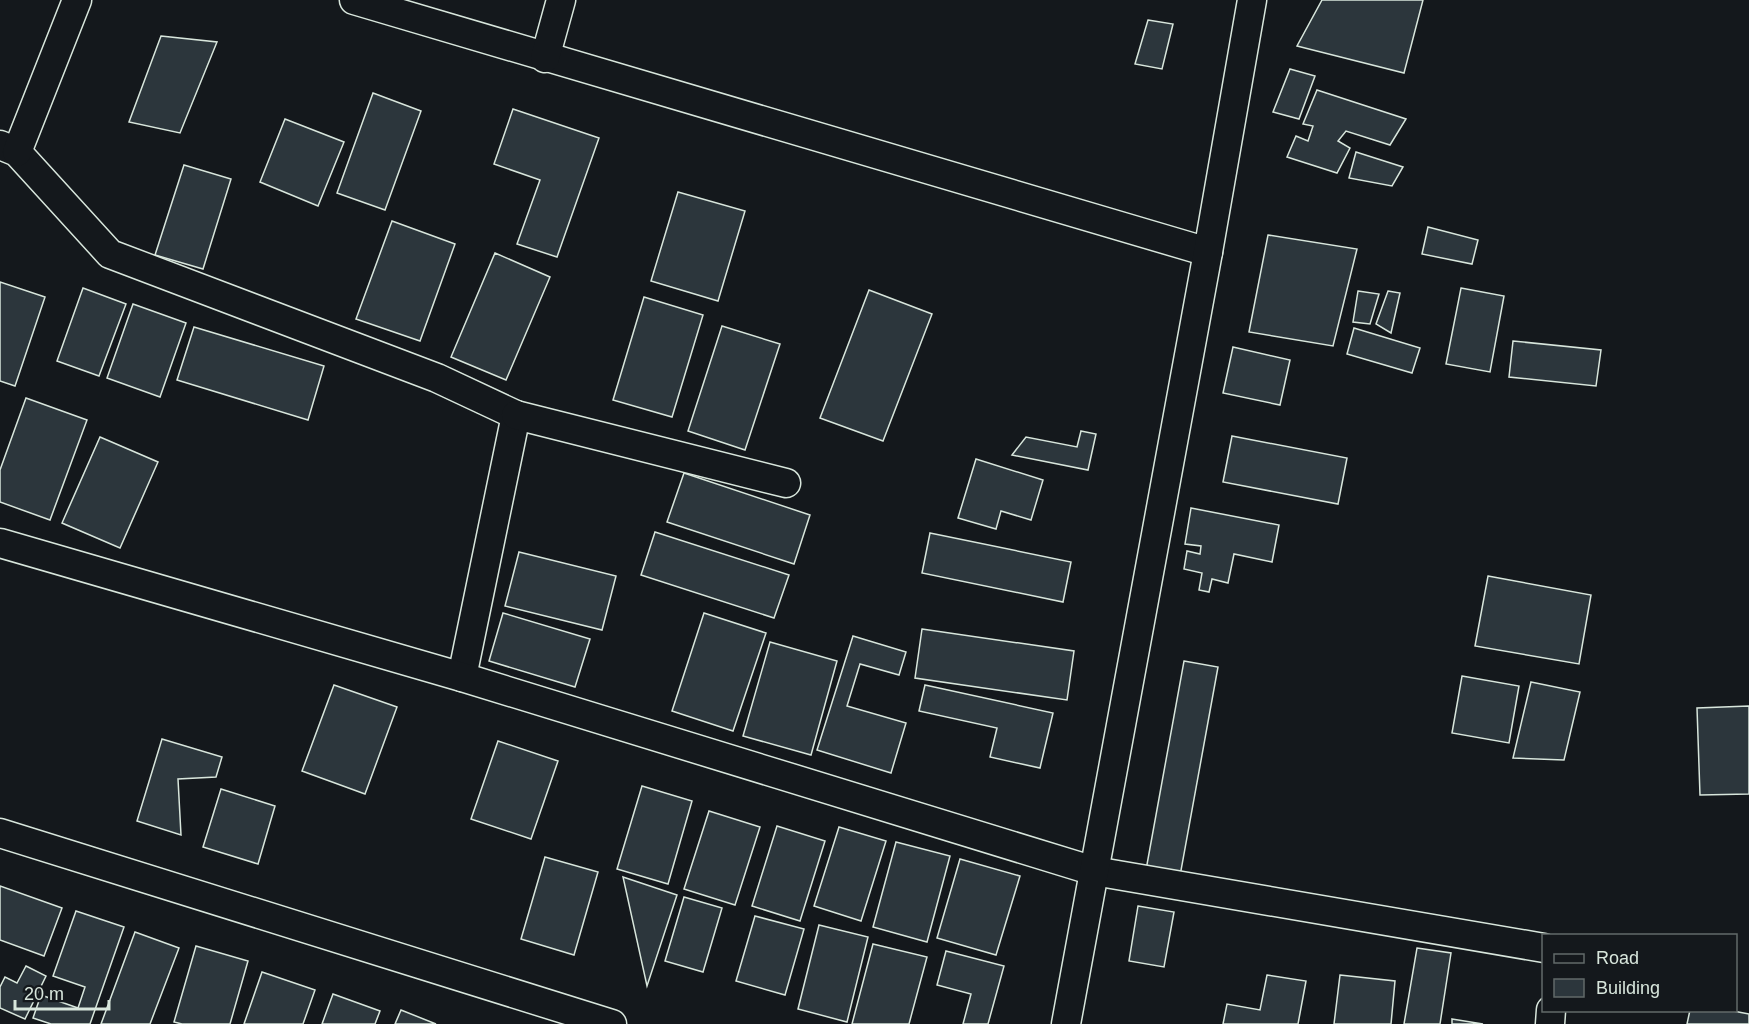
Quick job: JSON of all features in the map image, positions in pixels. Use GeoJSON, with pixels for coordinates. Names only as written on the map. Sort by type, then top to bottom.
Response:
{"type":"FeatureCollection","features":[{"type":"Feature","properties":{"kind":"street"},"geometry":{"type":"LineString","coordinates":[[77,0],[9,149],[110,254],[437,378],[516,415],[786,483]]}},
{"type":"Feature","properties":{"kind":"street"},"geometry":{"type":"LineString","coordinates":[[354,0],[1208,252]]}},
{"type":"Feature","properties":{"kind":"street"},"geometry":{"type":"LineString","coordinates":[[545,58],[561,0]]}},
{"type":"Feature","properties":{"kind":"street"},"geometry":{"type":"LineString","coordinates":[[1066,1024],[1252,0]]}},
{"type":"Feature","properties":{"kind":"street"},"geometry":{"type":"LineString","coordinates":[[462,677],[516,415]]}},
{"type":"Feature","properties":{"kind":"street"},"geometry":{"type":"LineString","coordinates":[[0,543],[462,677],[1094,871],[1542,948]]}},
{"type":"Feature","properties":{"kind":"street"},"geometry":{"type":"LineString","coordinates":[[0,833],[579,1019],[612,1024]]}},
{"type":"Feature","properties":{"kind":"building"},"geometry":{"type":"Polygon","coordinates":[[[1322,0],[1423,0],[1404,73],[1297,46],[1322,0]]]}},
{"type":"Feature","properties":{"kind":"building"},"geometry":{"type":"Polygon","coordinates":[[[1148,20],[1173,24],[1162,69],[1135,64],[1148,20]]]}},
{"type":"Feature","properties":{"kind":"building"},"geometry":{"type":"Polygon","coordinates":[[[161,36],[217,42],[180,133],[129,122],[161,36]]]}},
{"type":"Feature","properties":{"kind":"building"},"geometry":{"type":"Polygon","coordinates":[[[1290,69],[1315,76],[1299,119],[1273,112],[1290,69]]]}},
{"type":"Feature","properties":{"kind":"building"},"geometry":{"type":"Polygon","coordinates":[[[1317,90],[1406,119],[1390,145],[1346,131],[1338,141],[1350,148],[1337,173],[1287,157],[1296,136],[1308,141],[1313,126],[1303,124],[1317,90]]]}},
{"type":"Feature","properties":{"kind":"building"},"geometry":{"type":"Polygon","coordinates":[[[373,93],[421,111],[385,210],[337,193],[373,93]]]}},
{"type":"Feature","properties":{"kind":"building"},"geometry":{"type":"Polygon","coordinates":[[[513,109],[599,138],[557,257],[517,244],[540,180],[494,164],[513,109]]]}},
{"type":"Feature","properties":{"kind":"building"},"geometry":{"type":"Polygon","coordinates":[[[285,119],[344,142],[318,206],[260,182],[285,119]]]}},
{"type":"Feature","properties":{"kind":"building"},"geometry":{"type":"Polygon","coordinates":[[[1356,152],[1403,167],[1392,186],[1349,178],[1356,152]]]}},
{"type":"Feature","properties":{"kind":"building"},"geometry":{"type":"Polygon","coordinates":[[[184,165],[231,179],[203,269],[155,255],[184,165]]]}},
{"type":"Feature","properties":{"kind":"building"},"geometry":{"type":"Polygon","coordinates":[[[678,192],[745,211],[718,301],[651,281],[678,192]]]}},
{"type":"Feature","properties":{"kind":"building"},"geometry":{"type":"Polygon","coordinates":[[[392,221],[455,244],[420,341],[356,319],[392,221]]]}},
{"type":"Feature","properties":{"kind":"building"},"geometry":{"type":"Polygon","coordinates":[[[1428,227],[1478,240],[1472,264],[1422,254],[1428,227]]]}},
{"type":"Feature","properties":{"kind":"building"},"geometry":{"type":"Polygon","coordinates":[[[1268,235],[1357,249],[1333,346],[1249,332],[1268,235]]]}},
{"type":"Feature","properties":{"kind":"building"},"geometry":{"type":"Polygon","coordinates":[[[495,253],[550,277],[506,380],[451,357],[495,253]]]}},
{"type":"Feature","properties":{"kind":"building"},"geometry":{"type":"Polygon","coordinates":[[[0,282],[45,297],[15,386],[0,381],[0,282]]]}},
{"type":"Feature","properties":{"kind":"building"},"geometry":{"type":"Polygon","coordinates":[[[83,288],[126,304],[99,376],[57,361],[83,288]]]}},
{"type":"Feature","properties":{"kind":"building"},"geometry":{"type":"Polygon","coordinates":[[[1461,288],[1504,296],[1490,372],[1446,364],[1461,288]]]}},
{"type":"Feature","properties":{"kind":"building"},"geometry":{"type":"Polygon","coordinates":[[[869,290],[932,314],[883,441],[820,418],[869,290]]]}},
{"type":"Feature","properties":{"kind":"building"},"geometry":{"type":"Polygon","coordinates":[[[1358,291],[1379,294],[1370,324],[1353,322],[1358,291]]]}},
{"type":"Feature","properties":{"kind":"building"},"geometry":{"type":"Polygon","coordinates":[[[1388,291],[1400,293],[1391,333],[1376,324],[1388,291]]]}},
{"type":"Feature","properties":{"kind":"building"},"geometry":{"type":"Polygon","coordinates":[[[644,297],[703,315],[672,417],[613,400],[644,297]]]}},
{"type":"Feature","properties":{"kind":"building"},"geometry":{"type":"Polygon","coordinates":[[[133,304],[186,323],[160,397],[107,378],[133,304]]]}},
{"type":"Feature","properties":{"kind":"building"},"geometry":{"type":"Polygon","coordinates":[[[722,326],[780,344],[745,450],[688,431],[722,326]]]}},
{"type":"Feature","properties":{"kind":"building"},"geometry":{"type":"Polygon","coordinates":[[[194,327],[324,366],[308,420],[177,380],[194,327]]]}},
{"type":"Feature","properties":{"kind":"building"},"geometry":{"type":"Polygon","coordinates":[[[1354,328],[1420,348],[1412,373],[1347,354],[1354,328]]]}},
{"type":"Feature","properties":{"kind":"building"},"geometry":{"type":"Polygon","coordinates":[[[1513,341],[1601,350],[1596,386],[1509,377],[1513,341]]]}},
{"type":"Feature","properties":{"kind":"building"},"geometry":{"type":"Polygon","coordinates":[[[1233,347],[1290,360],[1280,405],[1223,393],[1233,347]]]}},
{"type":"Feature","properties":{"kind":"building"},"geometry":{"type":"Polygon","coordinates":[[[26,398],[87,420],[50,520],[0,502],[0,470],[26,398]]]}},
{"type":"Feature","properties":{"kind":"building"},"geometry":{"type":"Polygon","coordinates":[[[1081,431],[1096,434],[1088,470],[1012,455],[1026,437],[1077,447],[1081,431]]]}},
{"type":"Feature","properties":{"kind":"building"},"geometry":{"type":"Polygon","coordinates":[[[1232,436],[1347,458],[1338,504],[1223,482],[1232,436]]]}},
{"type":"Feature","properties":{"kind":"building"},"geometry":{"type":"Polygon","coordinates":[[[100,437],[158,462],[120,548],[62,523],[100,437]]]}},
{"type":"Feature","properties":{"kind":"building"},"geometry":{"type":"Polygon","coordinates":[[[976,459],[1043,480],[1031,520],[1001,511],[996,529],[958,518],[976,459]]]}},
{"type":"Feature","properties":{"kind":"building"},"geometry":{"type":"Polygon","coordinates":[[[684,473],[810,515],[794,564],[667,522],[684,473]]]}},
{"type":"Feature","properties":{"kind":"building"},"geometry":{"type":"Polygon","coordinates":[[[1191,508],[1279,525],[1272,562],[1234,554],[1228,583],[1212,579],[1209,592],[1199,590],[1202,573],[1184,569],[1187,551],[1200,554],[1201,546],[1185,544],[1191,508]]]}},
{"type":"Feature","properties":{"kind":"building"},"geometry":{"type":"Polygon","coordinates":[[[655,532],[789,575],[774,618],[641,575],[655,532]]]}},
{"type":"Feature","properties":{"kind":"building"},"geometry":{"type":"Polygon","coordinates":[[[930,533],[1071,562],[1063,602],[922,573],[930,533]]]}},
{"type":"Feature","properties":{"kind":"building"},"geometry":{"type":"Polygon","coordinates":[[[519,552],[616,576],[602,630],[505,606],[519,552]]]}},
{"type":"Feature","properties":{"kind":"building"},"geometry":{"type":"Polygon","coordinates":[[[1488,576],[1591,595],[1579,664],[1475,646],[1488,576]]]}},
{"type":"Feature","properties":{"kind":"building"},"geometry":{"type":"Polygon","coordinates":[[[503,613],[590,639],[575,687],[489,661],[503,613]]]}},
{"type":"Feature","properties":{"kind":"building"},"geometry":{"type":"Polygon","coordinates":[[[704,613],[766,633],[733,731],[672,711],[704,613]]]}},
{"type":"Feature","properties":{"kind":"building"},"geometry":{"type":"Polygon","coordinates":[[[922,629],[1074,651],[1067,700],[915,678],[922,629]]]}},
{"type":"Feature","properties":{"kind":"building"},"geometry":{"type":"Polygon","coordinates":[[[853,636],[906,652],[899,675],[860,664],[847,706],[906,723],[891,773],[817,750],[853,636]]]}},
{"type":"Feature","properties":{"kind":"building"},"geometry":{"type":"Polygon","coordinates":[[[770,642],[837,661],[811,755],[743,736],[770,642]]]}},
{"type":"Feature","properties":{"kind":"building"},"geometry":{"type":"Polygon","coordinates":[[[1184,661],[1218,667],[1180,876],[1146,870],[1184,661]]]}},
{"type":"Feature","properties":{"kind":"building"},"geometry":{"type":"Polygon","coordinates":[[[1462,676],[1519,686],[1509,743],[1452,733],[1462,676]]]}},
{"type":"Feature","properties":{"kind":"building"},"geometry":{"type":"Polygon","coordinates":[[[1531,682],[1580,692],[1564,760],[1513,758],[1531,682]]]}},
{"type":"Feature","properties":{"kind":"building"},"geometry":{"type":"Polygon","coordinates":[[[334,685],[397,707],[365,794],[302,771],[334,685]]]}},
{"type":"Feature","properties":{"kind":"building"},"geometry":{"type":"Polygon","coordinates":[[[925,685],[1053,713],[1040,768],[990,757],[997,728],[919,711],[925,685]]]}},
{"type":"Feature","properties":{"kind":"building"},"geometry":{"type":"Polygon","coordinates":[[[1749,706],[1749,794],[1700,795],[1697,708],[1749,706]]]}},
{"type":"Feature","properties":{"kind":"building"},"geometry":{"type":"Polygon","coordinates":[[[162,739],[222,757],[216,777],[178,779],[181,835],[137,821],[162,739]]]}},
{"type":"Feature","properties":{"kind":"building"},"geometry":{"type":"Polygon","coordinates":[[[498,741],[558,761],[531,839],[471,819],[498,741]]]}},
{"type":"Feature","properties":{"kind":"building"},"geometry":{"type":"Polygon","coordinates":[[[642,786],[692,801],[668,884],[617,869],[642,786]]]}},
{"type":"Feature","properties":{"kind":"building"},"geometry":{"type":"Polygon","coordinates":[[[221,789],[275,806],[258,864],[203,847],[221,789]]]}},
{"type":"Feature","properties":{"kind":"building"},"geometry":{"type":"Polygon","coordinates":[[[709,811],[760,827],[735,905],[684,889],[709,811]]]}},
{"type":"Feature","properties":{"kind":"building"},"geometry":{"type":"Polygon","coordinates":[[[777,826],[825,841],[800,921],[752,906],[777,826]]]}},
{"type":"Feature","properties":{"kind":"building"},"geometry":{"type":"Polygon","coordinates":[[[839,827],[886,841],[861,921],[814,906],[839,827]]]}},
{"type":"Feature","properties":{"kind":"building"},"geometry":{"type":"Polygon","coordinates":[[[896,842],[950,856],[927,942],[873,927],[896,842]]]}},
{"type":"Feature","properties":{"kind":"building"},"geometry":{"type":"Polygon","coordinates":[[[545,857],[598,872],[574,955],[521,939],[545,857]]]}},
{"type":"Feature","properties":{"kind":"building"},"geometry":{"type":"Polygon","coordinates":[[[960,859],[1020,876],[996,955],[937,938],[960,859]]]}},
{"type":"Feature","properties":{"kind":"building"},"geometry":{"type":"Polygon","coordinates":[[[623,877],[677,895],[647,986],[623,877]]]}},
{"type":"Feature","properties":{"kind":"building"},"geometry":{"type":"Polygon","coordinates":[[[0,886],[62,908],[44,956],[0,940],[0,886]]]}},
{"type":"Feature","properties":{"kind":"building"},"geometry":{"type":"Polygon","coordinates":[[[684,897],[722,908],[703,972],[665,961],[684,897]]]}},
{"type":"Feature","properties":{"kind":"building"},"geometry":{"type":"Polygon","coordinates":[[[1138,906],[1174,912],[1164,967],[1129,961],[1138,906]]]}},
{"type":"Feature","properties":{"kind":"building"},"geometry":{"type":"Polygon","coordinates":[[[76,911],[124,927],[90,1024],[51,1024],[33,1018],[41,995],[78,1008],[85,987],[53,976],[76,911]]]}},
{"type":"Feature","properties":{"kind":"building"},"geometry":{"type":"Polygon","coordinates":[[[755,916],[804,929],[785,995],[736,981],[755,916]]]}},
{"type":"Feature","properties":{"kind":"building"},"geometry":{"type":"Polygon","coordinates":[[[819,925],[868,937],[847,1022],[798,1009],[819,925]]]}},
{"type":"Feature","properties":{"kind":"building"},"geometry":{"type":"Polygon","coordinates":[[[135,932],[179,948],[150,1024],[101,1024],[135,932]]]}},
{"type":"Feature","properties":{"kind":"building"},"geometry":{"type":"Polygon","coordinates":[[[873,944],[927,957],[909,1024],[852,1024],[873,944]]]}},
{"type":"Feature","properties":{"kind":"building"},"geometry":{"type":"Polygon","coordinates":[[[196,946],[248,961],[230,1024],[174,1022],[196,946]]]}},
{"type":"Feature","properties":{"kind":"building"},"geometry":{"type":"Polygon","coordinates":[[[1417,948],[1451,953],[1440,1024],[1404,1024],[1417,948]]]}},
{"type":"Feature","properties":{"kind":"building"},"geometry":{"type":"Polygon","coordinates":[[[946,951],[1004,966],[988,1024],[963,1024],[971,994],[937,985],[946,951]]]}},
{"type":"Feature","properties":{"kind":"building"},"geometry":{"type":"Polygon","coordinates":[[[26,966],[46,976],[25,1019],[0,1008],[0,987],[5,977],[17,983],[26,966]]]}},
{"type":"Feature","properties":{"kind":"building"},"geometry":{"type":"Polygon","coordinates":[[[262,972],[315,990],[303,1024],[244,1024],[262,972]]]}},
{"type":"Feature","properties":{"kind":"building"},"geometry":{"type":"Polygon","coordinates":[[[1267,975],[1306,981],[1298,1024],[1223,1024],[1227,1004],[1260,1010],[1267,975]]]}},
{"type":"Feature","properties":{"kind":"building"},"geometry":{"type":"Polygon","coordinates":[[[1340,975],[1395,981],[1391,1024],[1334,1024],[1340,975]]]}},
{"type":"Feature","properties":{"kind":"building"},"geometry":{"type":"Polygon","coordinates":[[[333,994],[380,1011],[375,1024],[322,1024],[333,994]]]}},
{"type":"Feature","properties":{"kind":"building"},"geometry":{"type":"Polygon","coordinates":[[[401,1010],[436,1024],[395,1024],[401,1010]]]}},
{"type":"Feature","properties":{"kind":"building"},"geometry":{"type":"Polygon","coordinates":[[[1690,1012],[1737,1012],[1749,1014],[1749,1024],[1687,1024],[1690,1012]]]}},
{"type":"Feature","properties":{"kind":"building"},"geometry":{"type":"Polygon","coordinates":[[[1452,1019],[1483,1024],[1452,1024],[1452,1019]]]}}]}
